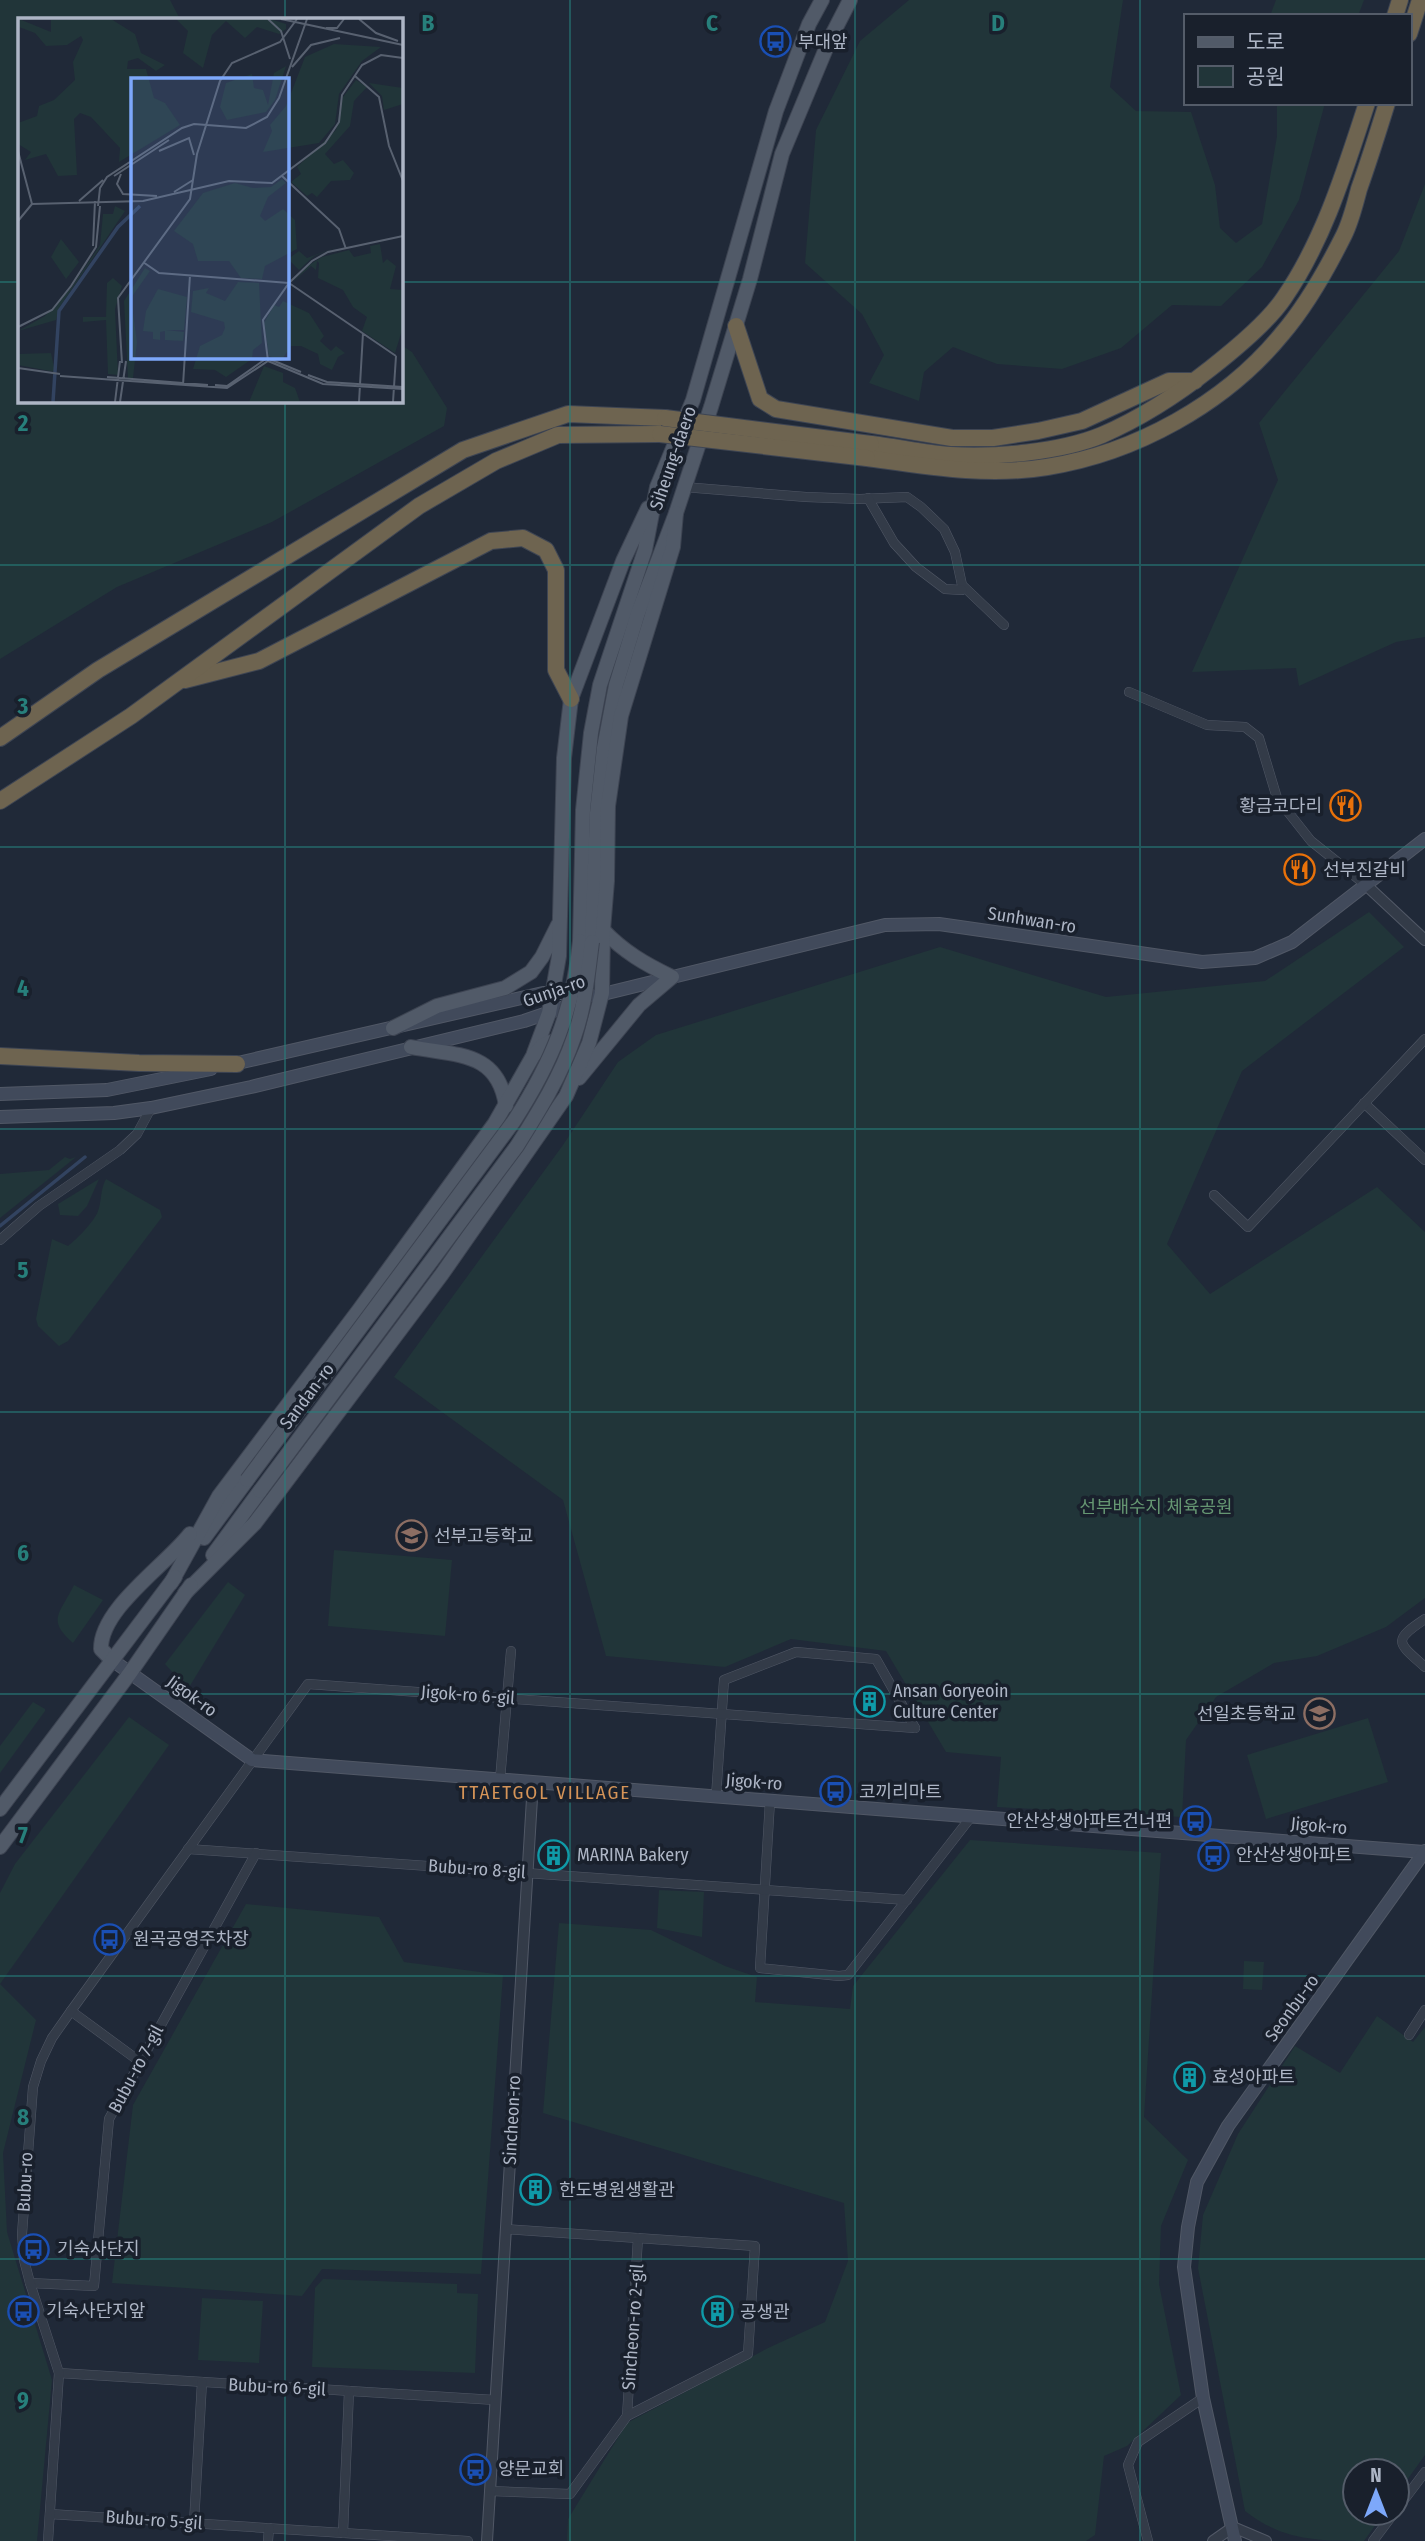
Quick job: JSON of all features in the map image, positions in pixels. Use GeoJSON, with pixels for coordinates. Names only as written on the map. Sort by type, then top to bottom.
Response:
{"type":"FeatureCollection","features":[{"type":"Feature","properties":{"kind":"highway"},"geometry":{"type":"LineString","coordinates":[[1411,28],[1420,0]]}},
{"type":"Feature","properties":{"kind":"highway"},"geometry":{"type":"LineString","coordinates":[[0,738],[98,670],[463,450],[568,414],[869,451],[951,455],[995,455],[1043,450],[1101,435],[1147,412],[1195,380],[1234,350],[1283,300],[1316,242],[1341,185],[1366,105]]}},
{"type":"Feature","properties":{"kind":"highway"},"geometry":{"type":"LineString","coordinates":[[869,451],[926,466],[992,471],[1045,468],[1104,455],[1160,430],[1204,404],[1246,372],[1282,334],[1311,293],[1346,233],[1386,105]]}},
{"type":"Feature","properties":{"kind":"highway"},"geometry":{"type":"LineString","coordinates":[[736,326],[760,399],[776,409],[953,438],[993,438],[1082,421],[1169,380],[1195,380]]}},
{"type":"Feature","properties":{"kind":"highway"},"geometry":{"type":"LineString","coordinates":[[0,801],[131,716],[419,506],[496,461],[558,435],[663,426]]}},
{"type":"Feature","properties":{"kind":"highway"},"geometry":{"type":"LineString","coordinates":[[176,683],[258,661],[491,541],[523,538],[545,550],[556,570],[556,670],[571,699]]}},
{"type":"Feature","properties":{"kind":"highway"},"geometry":{"type":"LineString","coordinates":[[0,1056],[139,1063],[237,1064]]}},
{"type":"Feature","properties":{"kind":"main road","name":"Siheung-daero"},"geometry":{"type":"LineString","coordinates":[[651,554],[657,487],[693,400],[776,111],[809,24],[822,0]]}},
{"type":"Feature","properties":{"kind":"main road","name":"Siheung-daero"},"geometry":{"type":"LineString","coordinates":[[586,941],[583,810],[591,733],[604,672],[651,554],[676,513],[736,326],[782,154],[830,39],[850,0]]}},
{"type":"Feature","properties":{"kind":"main road"},"geometry":{"type":"LineString","coordinates":[[533,1056],[549,1013],[559,956],[564,758],[571,699],[622,561],[657,487]]}},
{"type":"Feature","properties":{"kind":"main road"},"geometry":{"type":"LineString","coordinates":[[563,1099],[589,1043],[602,993],[608,806],[621,716],[673,547],[676,513]]}},
{"type":"Feature","properties":{"kind":"main road","name":"Sunhwan-ro"},"geometry":{"type":"LineString","coordinates":[[602,993],[885,925],[939,924],[1202,962],[1255,958],[1292,942],[1425,839]]}},
{"type":"Feature","properties":{"kind":"main road"},"geometry":{"type":"LineString","coordinates":[[561,923],[565,939],[572,947],[583,949],[594,947],[601,939],[603,930]]}},
{"type":"Feature","properties":{"kind":"main road"},"geometry":{"type":"LineString","coordinates":[[393,1028],[437,1006],[505,988],[531,972],[561,923]]}},
{"type":"Feature","properties":{"kind":"main road"},"geometry":{"type":"LineString","coordinates":[[185,1593],[256,1523],[442,1274],[563,1099],[607,1041],[639,1005],[672,977],[621,949],[603,930]]}},
{"type":"Feature","properties":{"kind":"main road","name":"Sandan-ro"},"geometry":{"type":"LineString","coordinates":[[0,1847],[517,1146],[548,1096],[568,1035],[576,979],[586,941]]}},
{"type":"Feature","properties":{"kind":"main road","name":"Gunja-ro"},"geometry":{"type":"LineString","coordinates":[[0,1094],[107,1090],[237,1064],[553,992],[602,993]]}},
{"type":"Feature","properties":{"kind":"main road","name":"Gunja-ro"},"geometry":{"type":"LineString","coordinates":[[0,1117],[114,1113],[151,1108],[251,1087],[504,1025],[549,1013],[602,993]]}},
{"type":"Feature","properties":{"kind":"main road"},"geometry":{"type":"LineString","coordinates":[[500,1003],[508,1006],[512,1012],[511,1019],[504,1025]]}},
{"type":"Feature","properties":{"kind":"main road","name":"Sandan-ro"},"geometry":{"type":"LineString","coordinates":[[0,1809],[514,1121],[568,1035]]}},
{"type":"Feature","properties":{"kind":"main road"},"geometry":{"type":"LineString","coordinates":[[112,1660],[102,1649],[101,1637],[117,1612],[182,1544],[359,1310],[506,1106],[541,1045],[561,1041],[568,1045],[575,1053],[575,1074]]}},
{"type":"Feature","properties":{"kind":"main road"},"geometry":{"type":"LineString","coordinates":[[411,1047],[458,1054],[486,1067],[499,1079],[506,1106]]}},
{"type":"Feature","properties":{"kind":"main road"},"geometry":{"type":"LineString","coordinates":[[171,1583],[219,1496]]}},
{"type":"Feature","properties":{"kind":"main road","name":"Jigok-ro"},"geometry":{"type":"LineString","coordinates":[[112,1660],[252,1760],[1425,1852]]}},
{"type":"Feature","properties":{"kind":"main road","name":"Seonbu-ro"},"geometry":{"type":"LineString","coordinates":[[1235,2541],[1203,2398],[1184,2267],[1197,2182],[1228,2126],[1425,1852]]}},
{"type":"Feature","properties":{"kind":"street"},"geometry":{"type":"LineString","coordinates":[[684,487],[806,497],[907,497],[944,529],[955,552],[962,585],[1004,625]]}},
{"type":"Feature","properties":{"kind":"street"},"geometry":{"type":"LineString","coordinates":[[868,498],[894,543],[916,567],[945,589],[962,590]]}},
{"type":"Feature","properties":{"kind":"street"},"geometry":{"type":"LineString","coordinates":[[1129,692],[1207,724],[1245,727],[1259,738],[1277,798],[1311,841],[1366,885],[1425,940]]}},
{"type":"Feature","properties":{"kind":"street"},"geometry":{"type":"LineString","coordinates":[[1214,1195],[1248,1227],[1425,1039]]}},
{"type":"Feature","properties":{"kind":"street"},"geometry":{"type":"LineString","coordinates":[[1364,1103],[1425,1160]]}},
{"type":"Feature","properties":{"kind":"street"},"geometry":{"type":"LineString","coordinates":[[0,1240],[39,1206],[120,1150],[138,1134],[151,1108]]}},
{"type":"Feature","properties":{"kind":"street"},"geometry":{"type":"LineString","coordinates":[[1425,1619],[1401,1638],[1402,1645],[1425,1667]]}},
{"type":"Feature","properties":{"kind":"street"},"geometry":{"type":"LineString","coordinates":[[500,1780],[511,1651]]}},
{"type":"Feature","properties":{"kind":"street","name":"Jigok-ro 6-gil"},"geometry":{"type":"LineString","coordinates":[[252,1760],[308,1684],[722,1714],[915,1727],[876,1659],[796,1652],[724,1680],[722,1714]]}},
{"type":"Feature","properties":{"kind":"street"},"geometry":{"type":"LineString","coordinates":[[716,1797],[722,1714]]}},
{"type":"Feature","properties":{"kind":"street","name":"Bubu-ro"},"geometry":{"type":"LineString","coordinates":[[48,2541],[59,2373],[24,2260],[22,2234],[33,2088],[41,2061],[52,2039],[252,1760]]}},
{"type":"Feature","properties":{"kind":"street","name":"Sincheon-ro"},"geometry":{"type":"LineString","coordinates":[[487,2541],[533,1782]]}},
{"type":"Feature","properties":{"kind":"street"},"geometry":{"type":"LineString","coordinates":[[770,1801],[760,1968],[848,1975],[971,1817]]}},
{"type":"Feature","properties":{"kind":"street","name":"Bubu-ro 8-gil"},"geometry":{"type":"LineString","coordinates":[[188,1849],[907,1900]]}},
{"type":"Feature","properties":{"kind":"street","name":"Bubu-ro 7-gil"},"geometry":{"type":"LineString","coordinates":[[30,2283],[94,2286],[109,2119],[256,1853]]}},
{"type":"Feature","properties":{"kind":"street"},"geometry":{"type":"LineString","coordinates":[[1409,2035],[1425,2010]]}},
{"type":"Feature","properties":{"kind":"street"},"geometry":{"type":"LineString","coordinates":[[71,2011],[139,2061]]}},
{"type":"Feature","properties":{"kind":"street","name":"Sincheon-ro 2-gil"},"geometry":{"type":"LineString","coordinates":[[490,2491],[570,2494],[627,2416],[748,2354],[755,2245],[506,2229]]}},
{"type":"Feature","properties":{"kind":"street","name":"Sincheon-ro 2-gil"},"geometry":{"type":"LineString","coordinates":[[627,2416],[638,2238]]}},
{"type":"Feature","properties":{"kind":"street","name":"Bubu-ro 6-gil"},"geometry":{"type":"LineString","coordinates":[[59,2373],[495,2400]]}},
{"type":"Feature","properties":{"kind":"street"},"geometry":{"type":"LineString","coordinates":[[194,2523],[202,2382]]}},
{"type":"Feature","properties":{"kind":"street"},"geometry":{"type":"LineString","coordinates":[[343,2533],[349,2391]]}},
{"type":"Feature","properties":{"kind":"street"},"geometry":{"type":"LineString","coordinates":[[1148,2541],[1128,2465],[1138,2442],[1203,2398]]}},
{"type":"Feature","properties":{"kind":"street"},"geometry":{"type":"LineString","coordinates":[[1411,2491],[1425,2472]]}},
{"type":"Feature","properties":{"kind":"street","name":"Bubu-ro 5-gil"},"geometry":{"type":"LineString","coordinates":[[50,2514],[468,2541]]}},
{"type":"Feature","properties":{"kind":"street"},"geometry":{"type":"LineString","coordinates":[[1213,2541],[1233,2527],[1266,2541]]}},
{"type":"Feature","properties":{"kind":"street"},"geometry":{"type":"LineString","coordinates":[[1373,2541],[1384,2527]]}},
{"type":"Feature","properties":{"kind":"street"},"geometry":{"type":"LineString","coordinates":[[268,2541],[269,2528]]}},
{"type":"Feature","properties":{"kind":"green space"},"geometry":{"type":"Polygon","coordinates":[[[0,0],[170,0],[179,18],[18,18],[18,402],[402,402],[402,346],[412,352],[447,408],[444,426],[272,522],[117,587],[0,659],[0,0]]]}},
{"type":"Feature","properties":{"kind":"green space"},"geometry":{"type":"Polygon","coordinates":[[[909,0],[1123,0],[1110,87],[1136,111],[1191,112],[1215,185],[1220,228],[1236,243],[1262,224],[1277,136],[1277,105],[1324,105],[1299,200],[1262,267],[1221,306],[1172,305],[1121,348],[1062,369],[997,364],[953,347],[924,372],[919,401],[869,383],[884,355],[862,314],[805,263],[816,130],[860,41],[909,0]]]}},
{"type":"Feature","properties":{"kind":"green space"},"geometry":{"type":"Polygon","coordinates":[[[1276,0],[1364,0],[1359,14],[1271,14],[1276,0]]]}},
{"type":"Feature","properties":{"kind":"green space"},"geometry":{"type":"Polygon","coordinates":[[[1425,184],[1425,637],[1396,642],[1299,686],[1296,668],[1192,672],[1278,480],[1259,423],[1399,251],[1425,184]]]}},
{"type":"Feature","properties":{"kind":"green space","name":"선부배수지 체육공원"},"geometry":{"type":"Polygon","coordinates":[[[1369,912],[1404,947],[1242,1071],[1167,1244],[1210,1294],[1377,1187],[1425,1232],[1425,1598],[1386,1627],[1317,1656],[1274,1663],[1216,1697],[1186,1740],[1182,1817],[997,1807],[1001,1757],[946,1752],[886,1651],[791,1639],[725,1667],[606,1656],[563,1500],[394,1377],[563,1145],[618,1062],[656,1035],[940,947],[1106,997],[1265,981],[1369,912]]]}},
{"type":"Feature","properties":{"kind":"green space"},"geometry":{"type":"Polygon","coordinates":[[[65,1157],[76,1157],[0,1218],[0,1174],[49,1170],[65,1157]]]}},
{"type":"Feature","properties":{"kind":"green space"},"geometry":{"type":"Polygon","coordinates":[[[99,1179],[87,1206],[78,1216],[60,1215],[58,1204],[99,1179]]]}},
{"type":"Feature","properties":{"kind":"green space"},"geometry":{"type":"Polygon","coordinates":[[[106,1179],[160,1210],[162,1217],[68,1341],[59,1346],[38,1326],[36,1319],[52,1239],[68,1246],[85,1230],[98,1211],[106,1179]]]}},
{"type":"Feature","properties":{"kind":"green space"},"geometry":{"type":"Polygon","coordinates":[[[334,1550],[452,1560],[445,1636],[328,1626],[334,1550]]]}},
{"type":"Feature","properties":{"kind":"green space"},"geometry":{"type":"Polygon","coordinates":[[[228,1582],[245,1595],[188,1689],[165,1664],[228,1582]]]}},
{"type":"Feature","properties":{"kind":"green space"},"geometry":{"type":"Polygon","coordinates":[[[74,1585],[103,1600],[73,1643],[60,1628],[58,1616],[74,1585]]]}},
{"type":"Feature","properties":{"kind":"green space"},"geometry":{"type":"Polygon","coordinates":[[[33,1702],[45,1711],[0,1773],[0,1746],[33,1702]]]}},
{"type":"Feature","properties":{"kind":"green space"},"geometry":{"type":"Polygon","coordinates":[[[129,1717],[169,1745],[0,1984],[0,1893],[15,1864],[129,1717]]]}},
{"type":"Feature","properties":{"kind":"green space"},"geometry":{"type":"Polygon","coordinates":[[[1368,1718],[1388,1782],[1266,1819],[1247,1755],[1368,1718]]]}},
{"type":"Feature","properties":{"kind":"green space"},"geometry":{"type":"Polygon","coordinates":[[[970,1840],[1161,1853],[1144,2117],[1188,2160],[1161,2226],[1159,2284],[1181,2395],[1127,2446],[1104,2456],[1095,2535],[1086,2541],[567,2541],[568,2519],[627,2423],[768,2348],[825,2322],[848,2261],[844,2203],[543,2113],[559,1923],[651,1930],[725,1966],[757,1977],[755,2002],[850,2009],[853,1986],[970,1840]]]}},
{"type":"Feature","properties":{"kind":"green space"},"geometry":{"type":"Polygon","coordinates":[[[659,1890],[704,1892],[702,1937],[657,1928],[659,1890]]]}},
{"type":"Feature","properties":{"kind":"green space"},"geometry":{"type":"Polygon","coordinates":[[[246,1904],[379,1917],[404,1962],[503,1975],[481,2274],[322,2269],[302,2296],[112,2283],[133,2105],[246,1904]]]}},
{"type":"Feature","properties":{"kind":"green space"},"geometry":{"type":"Polygon","coordinates":[[[1244,1961],[1264,1962],[1262,1990],[1243,1989],[1244,1961]]]}},
{"type":"Feature","properties":{"kind":"green space"},"geometry":{"type":"Polygon","coordinates":[[[0,1984],[36,2020],[3,2153],[7,2232],[52,2380],[37,2541],[0,2541],[0,1984]]]}},
{"type":"Feature","properties":{"kind":"green space"},"geometry":{"type":"Polygon","coordinates":[[[1377,2016],[1413,2042],[1425,2027],[1425,2455],[1411,2474],[1411,2457],[1341,2457],[1341,2527],[1374,2527],[1364,2541],[1331,2541],[1287,2534],[1245,2511],[1198,2268],[1203,2215],[1238,2134],[1295,2046],[1340,2073],[1377,2016]]]}},
{"type":"Feature","properties":{"kind":"green space"},"geometry":{"type":"Polygon","coordinates":[[[323,2279],[457,2284],[457,2293],[478,2294],[475,2373],[312,2367],[315,2288],[323,2279]]]}},
{"type":"Feature","properties":{"kind":"green space"},"geometry":{"type":"Polygon","coordinates":[[[202,2298],[263,2301],[259,2363],[198,2360],[202,2298]]]}},
{"type":"Feature","properties":{"kind":"waterway"},"geometry":{"type":"LineString","coordinates":[[0,1226],[85,1157]]}},
{"type":"Feature","properties":{"kind":"place","name":"부대앞"},"geometry":{"type":"Point","coordinates":[775,42]}},
{"type":"Feature","properties":{"kind":"place","name":"황금코다리"},"geometry":{"type":"Point","coordinates":[1345,806]}},
{"type":"Feature","properties":{"kind":"place","name":"선부진갈비"},"geometry":{"type":"Point","coordinates":[1300,870]}},
{"type":"Feature","properties":{"kind":"place","name":"선부고등학교"},"geometry":{"type":"Point","coordinates":[411,1536]}},
{"type":"Feature","properties":{"kind":"place","name":"Ansan Goryeoin Culture Center"},"geometry":{"type":"Point","coordinates":[870,1701]}},
{"type":"Feature","properties":{"kind":"place","name":"선일초등학교"},"geometry":{"type":"Point","coordinates":[1319,1714]}},
{"type":"Feature","properties":{"kind":"place","name":"코끼리마트"},"geometry":{"type":"Point","coordinates":[836,1792]}},
{"type":"Feature","properties":{"kind":"place","name":"안산상생아파트건너편"},"geometry":{"type":"Point","coordinates":[1195,1821]}},
{"type":"Feature","properties":{"kind":"place","name":"MARINA Bakery"},"geometry":{"type":"Point","coordinates":[554,1855]}},
{"type":"Feature","properties":{"kind":"place","name":"안산상생아파트"},"geometry":{"type":"Point","coordinates":[1213,1855]}},
{"type":"Feature","properties":{"kind":"place","name":"원곡공영주차장"},"geometry":{"type":"Point","coordinates":[110,1939]}},
{"type":"Feature","properties":{"kind":"place","name":"효성아파트"},"geometry":{"type":"Point","coordinates":[1189,2077]}},
{"type":"Feature","properties":{"kind":"place","name":"한도병원생활관"},"geometry":{"type":"Point","coordinates":[536,2190]}},
{"type":"Feature","properties":{"kind":"place","name":"기숙사단지"},"geometry":{"type":"Point","coordinates":[34,2249]}},
{"type":"Feature","properties":{"kind":"place","name":"기숙사단지앞"},"geometry":{"type":"Point","coordinates":[23,2311]}},
{"type":"Feature","properties":{"kind":"place","name":"공생관"},"geometry":{"type":"Point","coordinates":[717,2312]}},
{"type":"Feature","properties":{"kind":"place","name":"양문교회"},"geometry":{"type":"Point","coordinates":[475,2469]}},
{"type":"Feature","properties":{"kind":"district","name":"TTAETGOL VILLAGE"},"geometry":{"type":"Point","coordinates":[545,1792]}}]}
